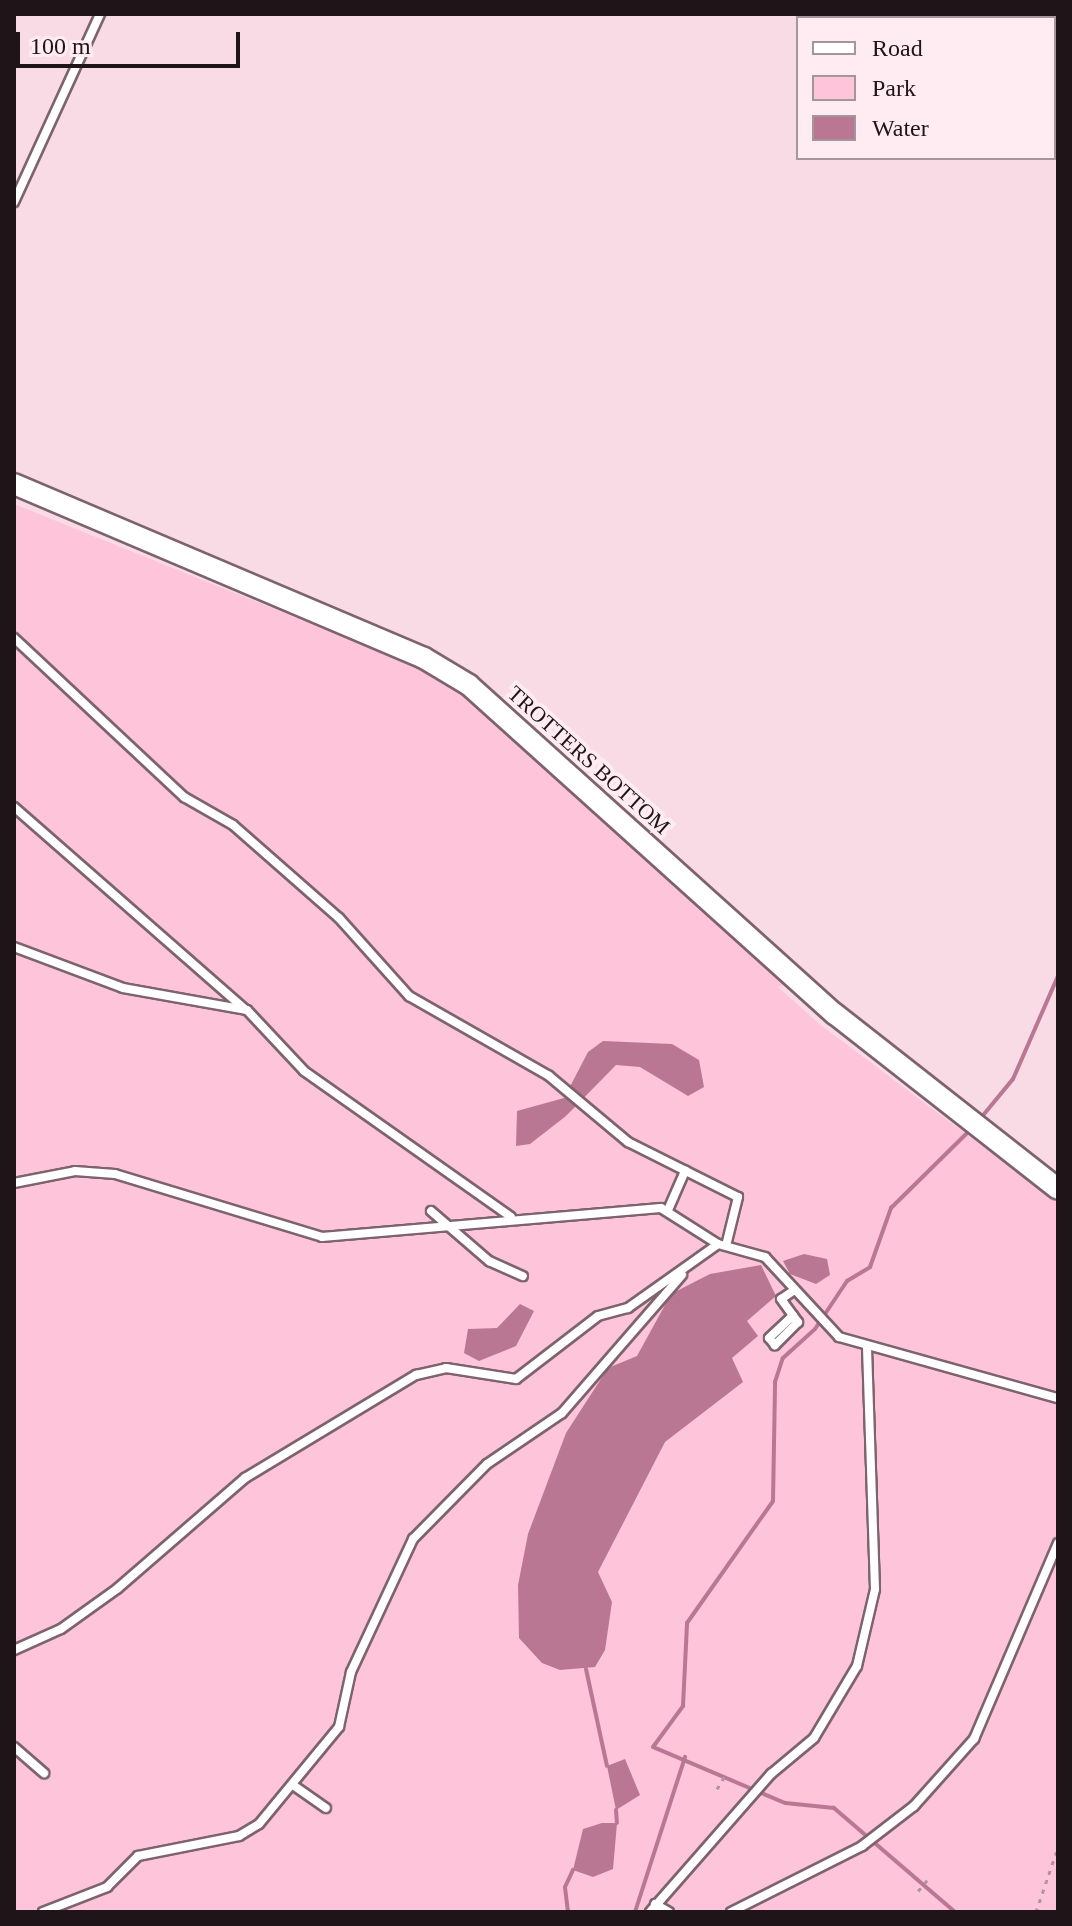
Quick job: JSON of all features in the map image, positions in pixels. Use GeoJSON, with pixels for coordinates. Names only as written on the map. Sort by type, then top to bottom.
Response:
{"type":"FeatureCollection","features":[{"type":"Feature","properties":{"kind":"street","name":"TROTTERS BOTTOM"},"geometry":{"type":"LineString","coordinates":[[14,484],[424,658],[469,685],[835,1014],[973,1127],[1058,1189]]}},
{"type":"Feature","properties":{"kind":"lane"},"geometry":{"type":"LineString","coordinates":[[14,202],[100,14]]}},
{"type":"Feature","properties":{"kind":"lane"},"geometry":{"type":"LineString","coordinates":[[14,638],[184,797],[233,825],[339,918],[409,996],[473,1027],[579,1105],[685,1171],[740,1200],[722,1245],[682,1275],[628,1308],[598,1316],[516,1379],[446,1368],[416,1375],[245,1478],[118,1588],[54,1634],[14,1650]]}},
{"type":"Feature","properties":{"kind":"lane"},"geometry":{"type":"LineString","coordinates":[[14,807],[247,1010],[304,1071],[511,1217]]}},
{"type":"Feature","properties":{"kind":"lane"},"geometry":{"type":"LineString","coordinates":[[14,947],[123,988],[247,1010]]}},
{"type":"Feature","properties":{"kind":"lane"},"geometry":{"type":"LineString","coordinates":[[14,1183],[75,1171],[115,1174],[322,1237],[454,1226],[511,1217],[668,1210],[722,1245],[765,1257],[827,1330],[867,1347],[1056,1396]]}},
{"type":"Feature","properties":{"kind":"lane"},"geometry":{"type":"LineString","coordinates":[[668,1210],[685,1171]]}},
{"type":"Feature","properties":{"kind":"lane"},"geometry":{"type":"LineString","coordinates":[[431,1211],[454,1226],[489,1261],[523,1276]]}},
{"type":"Feature","properties":{"kind":"lane"},"geometry":{"type":"LineString","coordinates":[[43,1912],[107,1887],[138,1856],[251,1831],[293,1785],[346,1716],[351,1672],[413,1539],[487,1464],[562,1413],[682,1275]]}},
{"type":"Feature","properties":{"kind":"lane"},"geometry":{"type":"LineString","coordinates":[[793,1291],[781,1299],[793,1316]]}},
{"type":"Feature","properties":{"kind":"lane"},"geometry":{"type":"LineString","coordinates":[[669,1912],[652,1908],[771,1774],[814,1738],[857,1666],[875,1589],[867,1347]]}},
{"type":"Feature","properties":{"kind":"lane"},"geometry":{"type":"LineString","coordinates":[[731,1912],[862,1846],[872,1834],[914,1806],[983,1728],[1058,1543]]}},
{"type":"Feature","properties":{"kind":"lane"},"geometry":{"type":"LineString","coordinates":[[14,1747],[44,1773]]}},
{"type":"Feature","properties":{"kind":"lane"},"geometry":{"type":"LineString","coordinates":[[293,1785],[326,1808]]}},
{"type":"Feature","properties":{"kind":"path"},"geometry":{"type":"LineString","coordinates":[[717,1789],[726,1774]]}},
{"type":"Feature","properties":{"kind":"path"},"geometry":{"type":"LineString","coordinates":[[1036,1912],[1058,1847]]}},
{"type":"Feature","properties":{"kind":"path"},"geometry":{"type":"LineString","coordinates":[[918,1891],[928,1879]]}},
{"type":"Feature","properties":{"kind":"green space"},"geometry":{"type":"Polygon","coordinates":[[[14,504],[446,678],[506,722],[786,984],[778,987],[818,1023],[1058,1203],[1058,1912],[14,1912],[14,504]]]}},
{"type":"Feature","properties":{"kind":"water"},"geometry":{"type":"Polygon","coordinates":[[[603,1041],[672,1044],[699,1060],[704,1087],[688,1096],[640,1067],[616,1065],[566,1116],[530,1144],[516,1146],[517,1111],[564,1098],[588,1052],[603,1041]]]}},
{"type":"Feature","properties":{"kind":"water"},"geometry":{"type":"Polygon","coordinates":[[[804,1254],[827,1259],[830,1275],[816,1284],[790,1274],[783,1261],[804,1254]]]}},
{"type":"Feature","properties":{"kind":"water"},"geometry":{"type":"Polygon","coordinates":[[[761,1265],[776,1296],[747,1321],[758,1336],[732,1358],[743,1382],[665,1442],[598,1572],[612,1602],[605,1650],[595,1667],[560,1670],[542,1663],[519,1638],[518,1585],[528,1534],[566,1433],[608,1368],[637,1356],[671,1294],[710,1274],[761,1265]]]}},
{"type":"Feature","properties":{"kind":"water"},"geometry":{"type":"Polygon","coordinates":[[[520,1304],[534,1311],[516,1346],[479,1361],[464,1353],[468,1329],[497,1328],[520,1304]]]}},
{"type":"Feature","properties":{"kind":"water"},"geometry":{"type":"Polygon","coordinates":[[[625,1759],[640,1795],[616,1810],[607,1766],[625,1759]]]}},
{"type":"Feature","properties":{"kind":"water"},"geometry":{"type":"Polygon","coordinates":[[[602,1823],[617,1823],[613,1869],[593,1877],[573,1870],[583,1829],[602,1823]]]}},
{"type":"Feature","properties":{"kind":"waterway"},"geometry":{"type":"LineString","coordinates":[[980,1119],[1013,1079],[1058,976]]}},
{"type":"Feature","properties":{"kind":"waterway"},"geometry":{"type":"LineString","coordinates":[[955,1912],[834,1808],[785,1803],[653,1747],[683,1706],[687,1623],[773,1501],[775,1382],[783,1358],[815,1329],[847,1281],[870,1267],[891,1208],[972,1128]]}},
{"type":"Feature","properties":{"kind":"waterway"},"geometry":{"type":"LineString","coordinates":[[586,1669],[607,1766]]}},
{"type":"Feature","properties":{"kind":"waterway"},"geometry":{"type":"LineString","coordinates":[[635,1912],[685,1757]]}},
{"type":"Feature","properties":{"kind":"waterway"},"geometry":{"type":"LineString","coordinates":[[616,1810],[617,1823]]}},
{"type":"Feature","properties":{"kind":"waterway"},"geometry":{"type":"LineString","coordinates":[[568,1912],[565,1887],[573,1870]]}}]}
